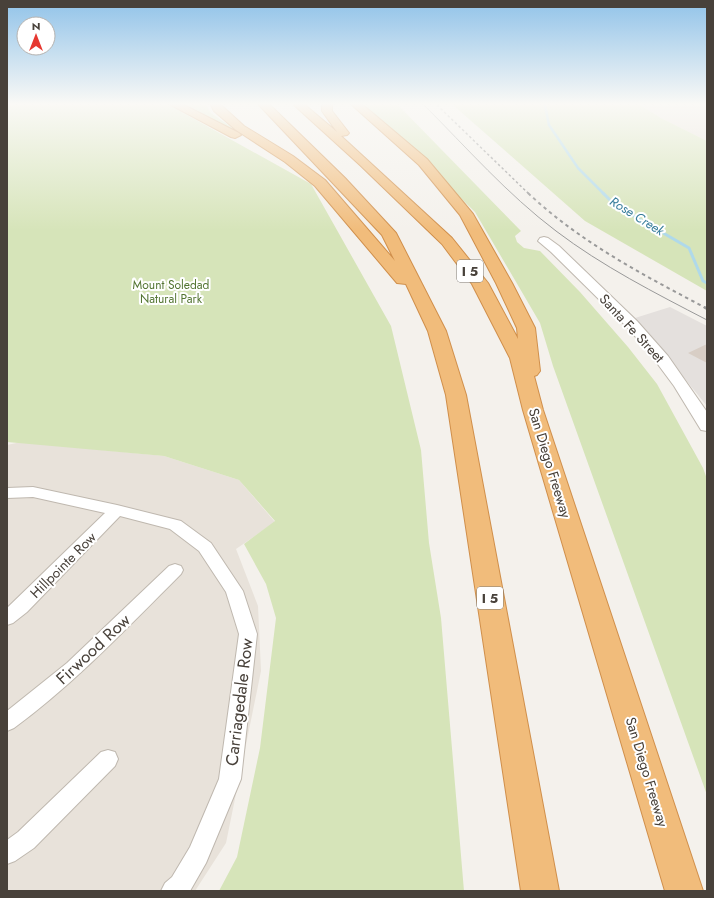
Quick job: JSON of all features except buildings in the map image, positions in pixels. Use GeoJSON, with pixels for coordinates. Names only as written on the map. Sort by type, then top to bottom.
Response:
{"type":"FeatureCollection","features":[{"type":"Feature","properties":{"kind":"highway"},"geometry":{"type":"LineString","coordinates":[[256,147],[315,178]]}},
{"type":"Feature","properties":{"kind":"highway"},"geometry":{"type":"LineString","coordinates":[[268,147],[315,178],[427,309]]}},
{"type":"Feature","properties":{"kind":"highway","name":"I 5"},"geometry":{"type":"LineString","coordinates":[[306,147],[388,233],[437,331],[456,395],[540,891]]}},
{"type":"Feature","properties":{"kind":"highway","name":"San Diego Freeway"},"geometry":{"type":"LineString","coordinates":[[347,147],[447,241],[480,283],[518,358],[684,891]]}},
{"type":"Feature","properties":{"kind":"highway"},"geometry":{"type":"LineString","coordinates":[[353,147],[364,162]]}},
{"type":"Feature","properties":{"kind":"highway"},"geometry":{"type":"LineString","coordinates":[[405,147],[423,162],[466,214],[504,283],[526,328],[533,410]]}},
{"type":"Feature","properties":{"kind":"street","name":"Santa Fe Street"},"geometry":{"type":"LineString","coordinates":[[544,241],[555,249],[633,325],[659,355],[688,394],[707,426]]}},
{"type":"Feature","properties":{"kind":"street","name":"Carriagedale Row"},"geometry":{"type":"LineString","coordinates":[[7,493],[33,492],[117,510],[175,525],[205,547],[234,591],[248,634],[230,779],[198,855],[180,885],[173,891]]}},
{"type":"Feature","properties":{"kind":"street","name":"Hillpointe Row"},"geometry":{"type":"LineString","coordinates":[[7,618],[21,607],[117,510]]}},
{"type":"Feature","properties":{"kind":"street","name":"Firwood Row"},"geometry":{"type":"LineString","coordinates":[[7,722],[27,709],[81,663],[175,570]]}},
{"type":"Feature","properties":{"kind":"street"},"geometry":{"type":"LineString","coordinates":[[7,853],[26,840],[108,759]]}},
{"type":"Feature","properties":{"kind":"shaded area"},"geometry":{"type":"Polygon","coordinates":[[[670,307],[707,326],[707,406],[635,318],[670,307]]]}},
{"type":"Feature","properties":{"kind":"shaded area"},"geometry":{"type":"Polygon","coordinates":[[[21,442],[164,456],[239,480],[275,522],[236,549],[258,606],[261,671],[226,843],[195,891],[7,891],[7,445],[21,442]]]}},
{"type":"Feature","properties":{"kind":"green space","name":"Mount Soledad Natural Park"},"geometry":{"type":"Polygon","coordinates":[[[7,147],[244,147],[311,184],[391,326],[421,450],[429,543],[441,618],[464,891],[219,891],[237,857],[260,748],[276,618],[266,584],[244,544],[275,521],[239,480],[164,456],[7,442],[7,147]]]}},
{"type":"Feature","properties":{"kind":"green space"},"geometry":{"type":"Polygon","coordinates":[[[408,147],[439,147],[521,231],[515,236],[517,242],[524,248],[540,251],[580,292],[628,347],[657,384],[703,468],[707,479],[707,795],[553,366],[540,323],[475,212],[408,147]]]}},
{"type":"Feature","properties":{"kind":"green space"},"geometry":{"type":"Polygon","coordinates":[[[501,147],[707,147],[707,291],[585,221],[501,147]]]}},
{"type":"Feature","properties":{"kind":"waterway","name":"Rose Creek"},"geometry":{"type":"LineString","coordinates":[[564,147],[578,168],[615,205],[689,248],[703,281],[707,283]]}},
{"type":"Feature","properties":{"kind":"tram line"},"geometry":{"type":"LineString","coordinates":[[465,147],[521,202],[574,244],[648,289],[707,320]]}},
{"type":"Feature","properties":{"kind":"railway"},"geometry":{"type":"LineString","coordinates":[[480,147],[529,194]]}},
{"type":"Feature","properties":{"kind":"railway"},"geometry":{"type":"LineString","coordinates":[[528,193],[548,211],[591,242],[636,270],[706,308]]}}]}
